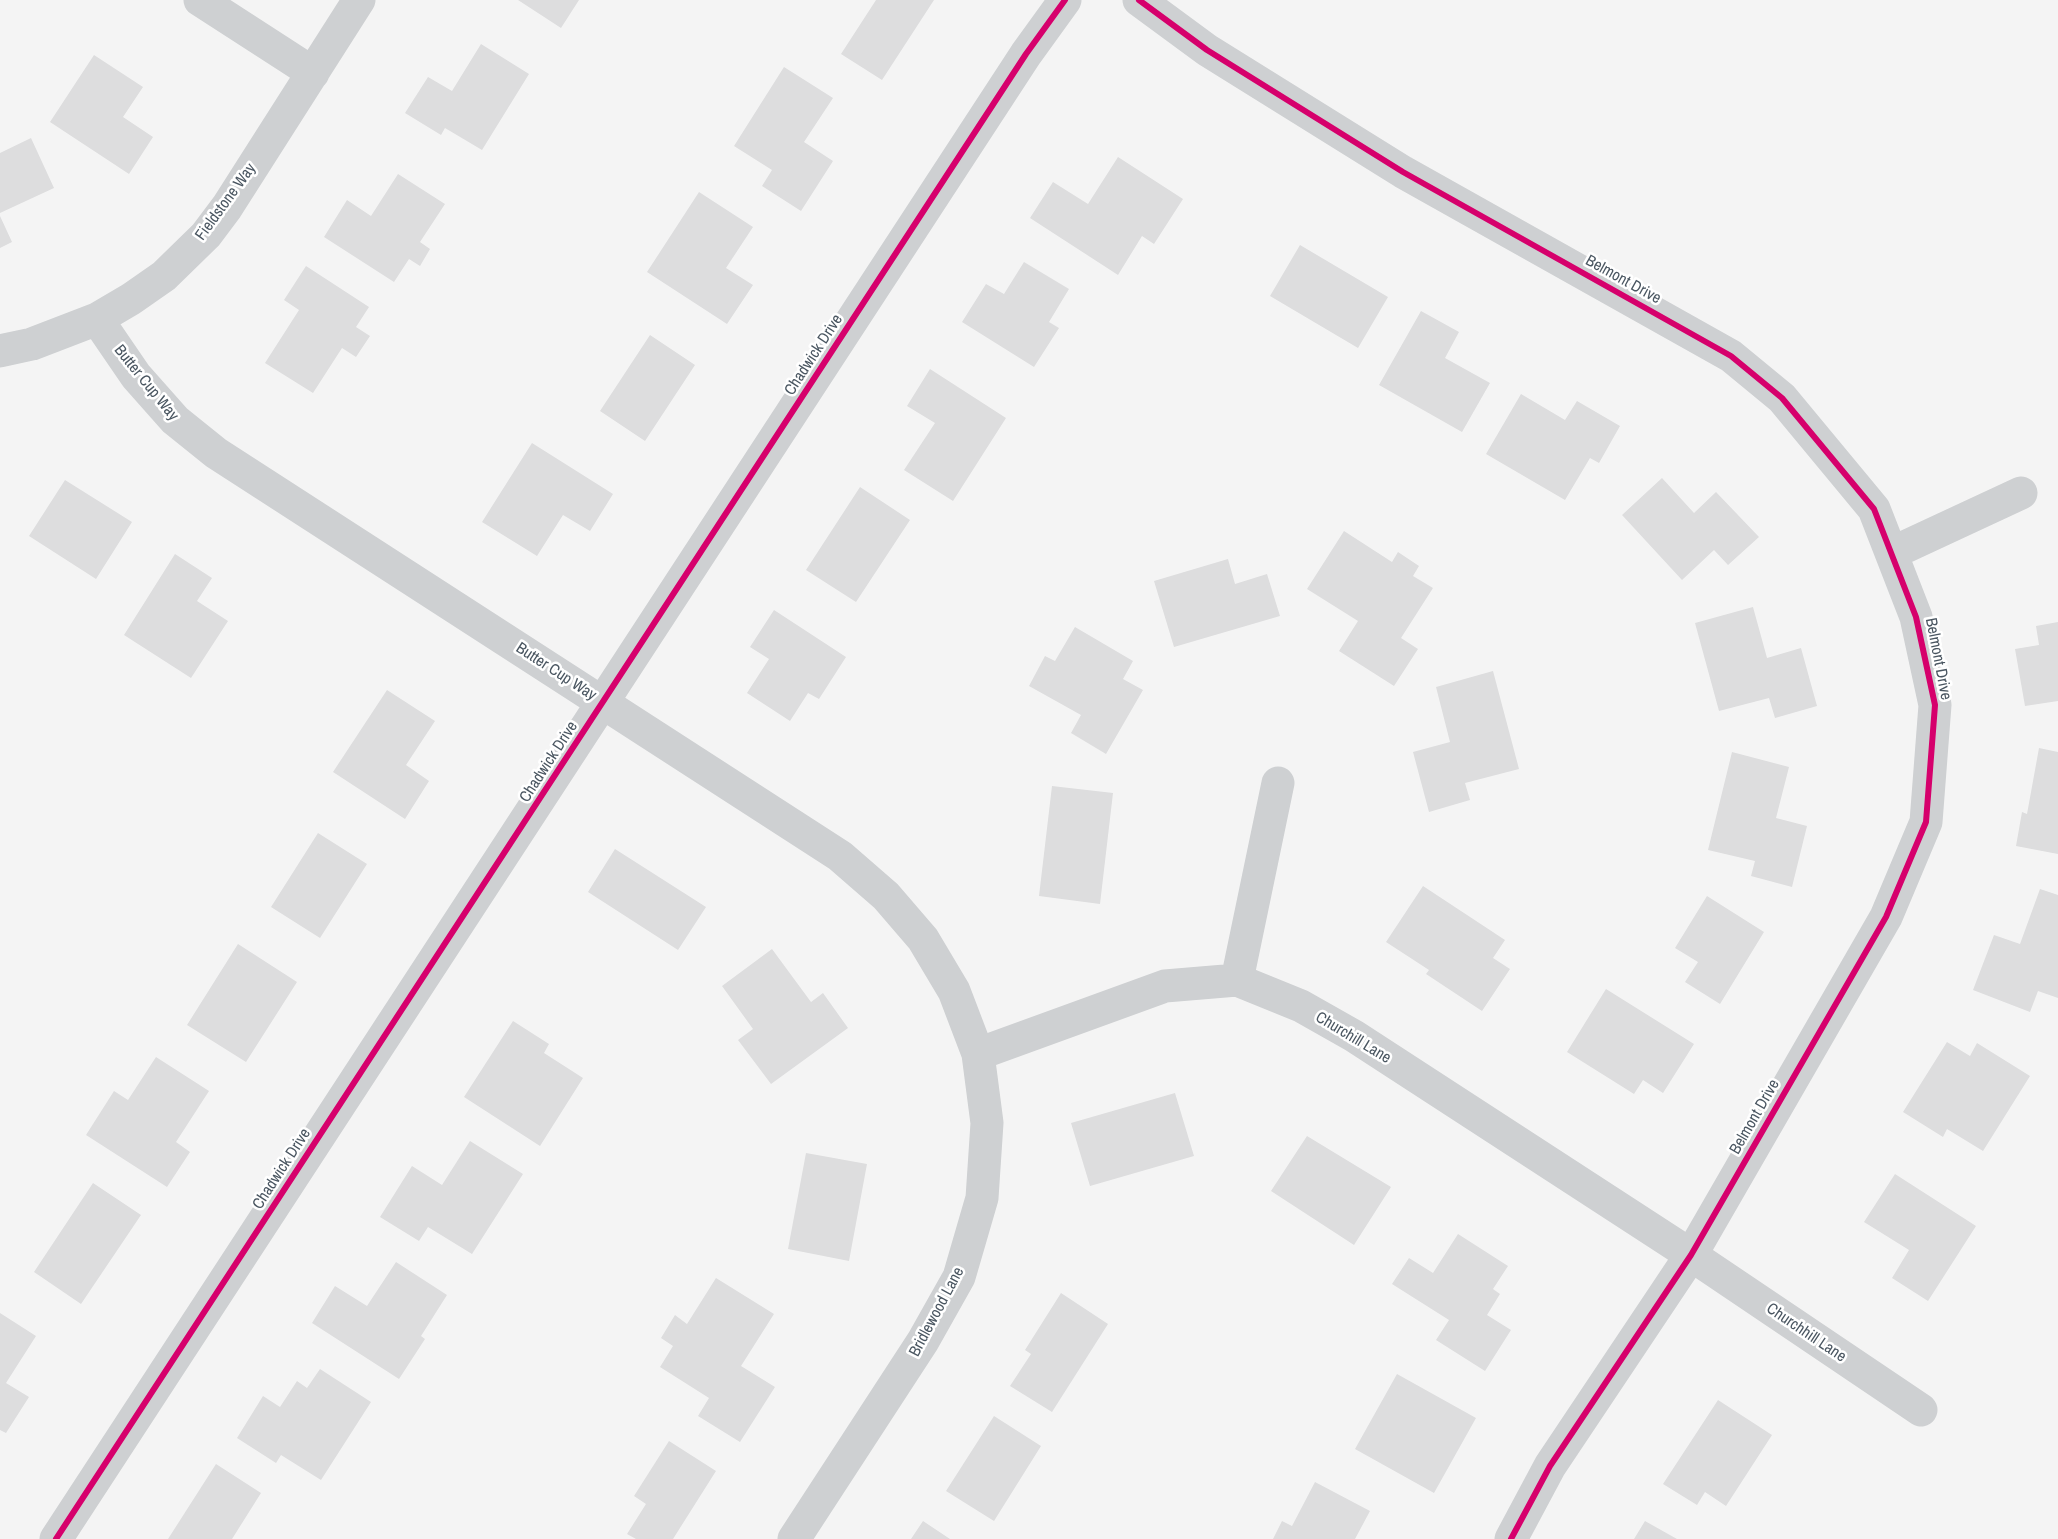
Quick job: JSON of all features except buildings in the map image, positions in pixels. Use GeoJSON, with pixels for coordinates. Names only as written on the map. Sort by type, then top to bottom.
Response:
{"type":"FeatureCollection","features":[{"type":"Feature","properties":{"kind":"street"},"geometry":{"type":"LineString","coordinates":[[200,0],[313,74]]}},
{"type":"Feature","properties":{"kind":"street","name":"Fieldstone Way"},"geometry":{"type":"LineString","coordinates":[[0,351],[32,344],[97,319],[164,276],[206,235],[227,207],[359,0]]}},
{"type":"Feature","properties":{"kind":"street","name":"Chadwick Drive"},"geometry":{"type":"LineString","coordinates":[[56,1539],[1026,54],[1065,0]]}},
{"type":"Feature","properties":{"kind":"street","name":"Belmont Drive"},"geometry":{"type":"LineString","coordinates":[[1139,0],[1207,50],[1403,172],[1731,356],[1782,398],[1874,509],[1916,617],[1935,705],[1926,822],[1886,917],[1691,1255],[1550,1466],[1511,1539]]}},
{"type":"Feature","properties":{"kind":"street","name":"Butter Cup Way"},"geometry":{"type":"LineString","coordinates":[[97,319],[136,376],[167,411],[216,453],[840,856],[886,896],[923,939],[954,991],[978,1054]]}},
{"type":"Feature","properties":{"kind":"street"},"geometry":{"type":"LineString","coordinates":[[1892,553],[2021,493]]}},
{"type":"Feature","properties":{"kind":"street"},"geometry":{"type":"LineString","coordinates":[[1237,980],[1278,783]]}},
{"type":"Feature","properties":{"kind":"street","name":"Churchill Lane"},"geometry":{"type":"LineString","coordinates":[[978,1054],[1165,986],[1237,980],[1301,1006],[1354,1036],[1691,1255]]}},
{"type":"Feature","properties":{"kind":"street","name":"Bridlewood Lane"},"geometry":{"type":"LineString","coordinates":[[794,1539],[923,1341],[959,1277],[982,1198],[987,1123],[978,1054]]}},
{"type":"Feature","properties":{"kind":"street","name":"Churchhill Lane"},"geometry":{"type":"LineString","coordinates":[[1691,1255],[1922,1410]]}},
{"type":"Feature","properties":{"kind":"cycle path"},"geometry":{"type":"LineString","coordinates":[[56,1539],[1026,54],[1065,0]]}},
{"type":"Feature","properties":{"kind":"cycle path"},"geometry":{"type":"LineString","coordinates":[[1139,0],[1207,50],[1403,172],[1731,356],[1782,398],[1874,509],[1916,617],[1935,705],[1926,822],[1886,917],[1691,1255],[1550,1466],[1511,1539]]}}]}
